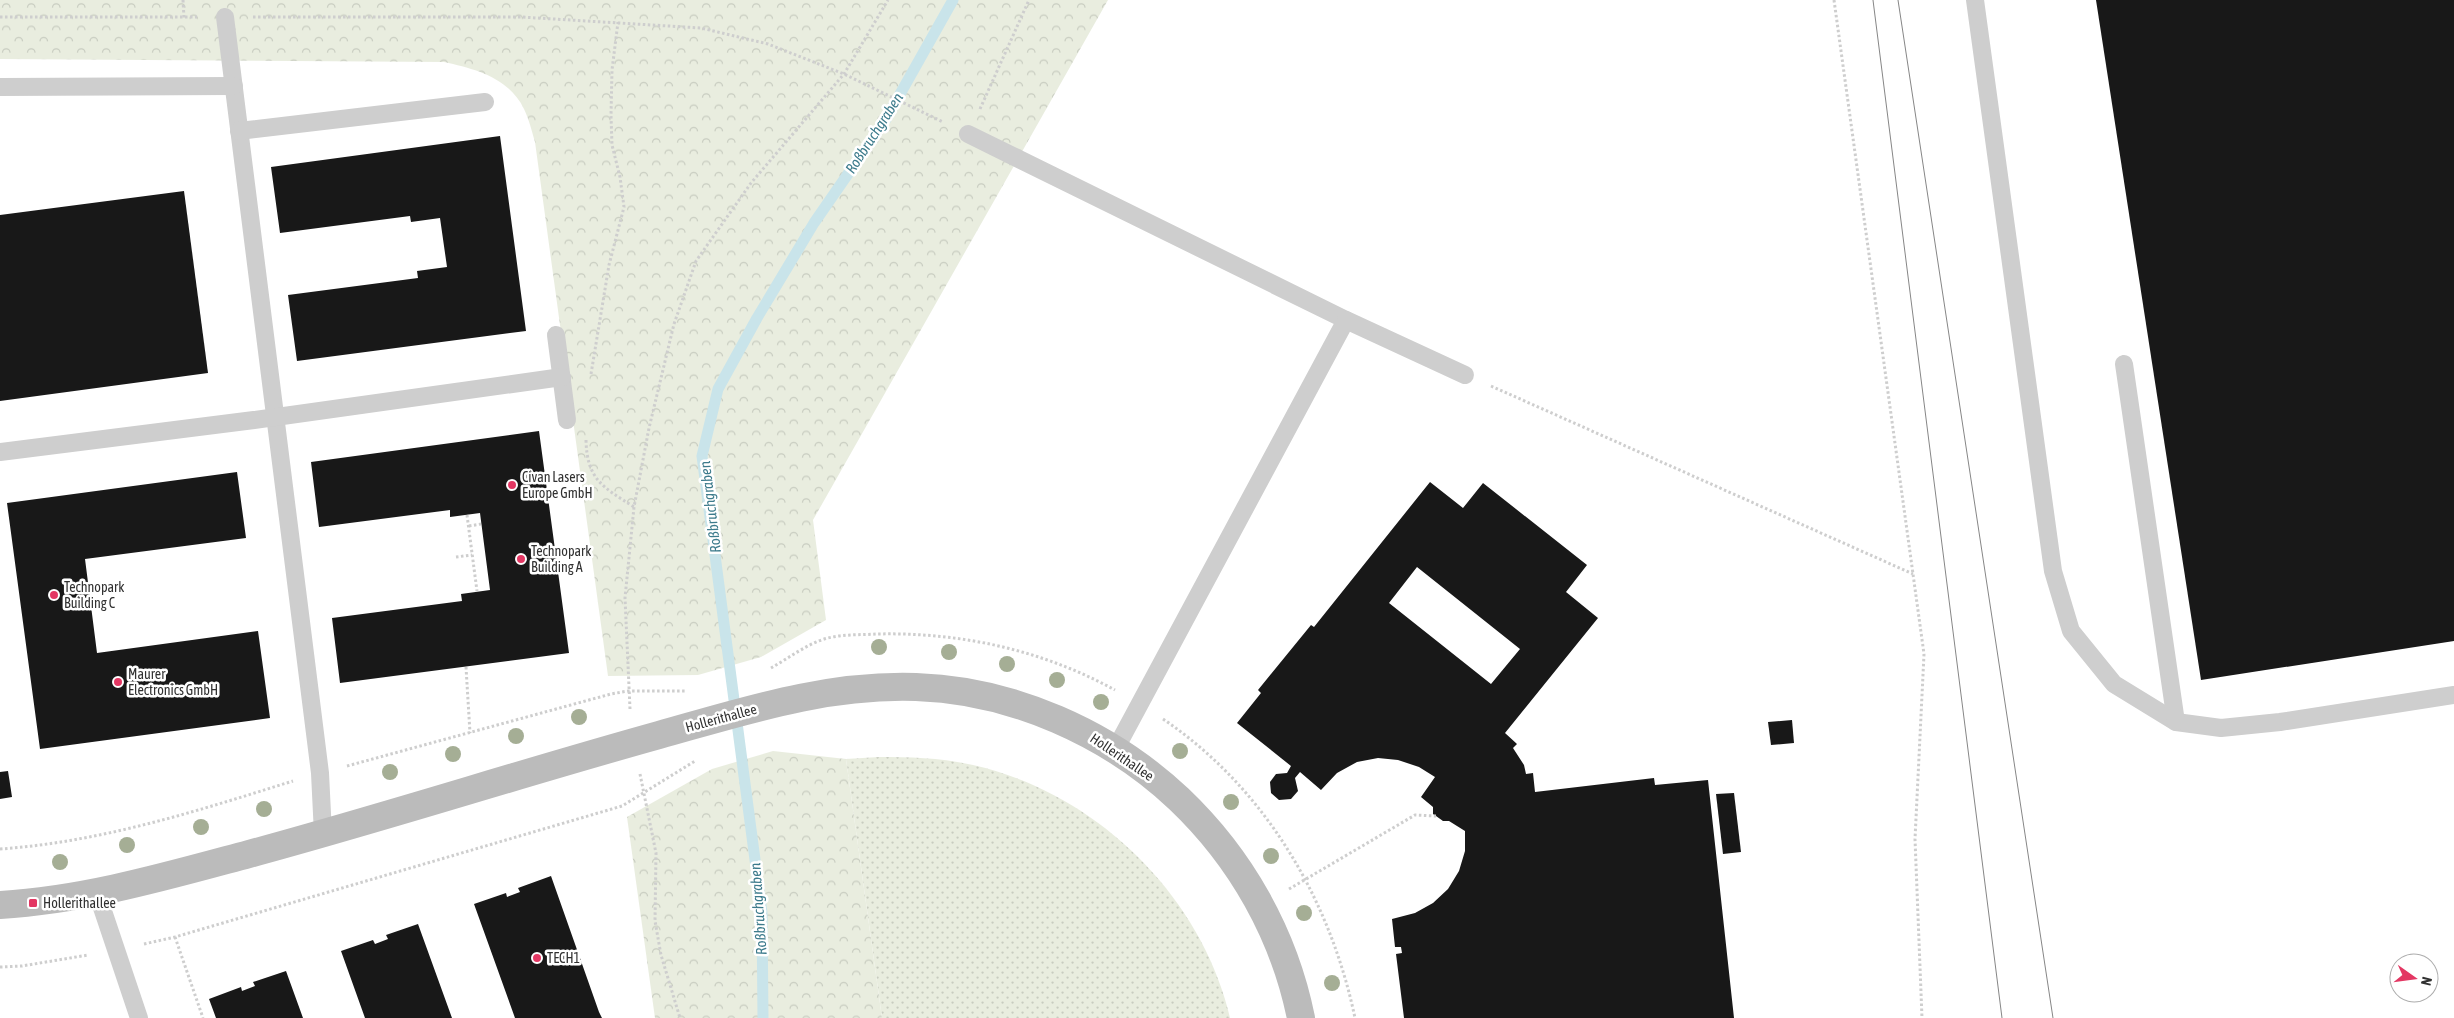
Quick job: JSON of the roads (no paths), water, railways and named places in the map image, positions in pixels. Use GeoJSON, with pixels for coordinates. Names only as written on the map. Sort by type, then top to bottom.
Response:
{"type":"FeatureCollection","features":[{"type":"Feature","properties":{"kind":"street","name":"Hollerithallee"},"geometry":{"type":"LineString","coordinates":[[0,905],[33,903],[97,893],[323,834],[750,710],[836,690],[886,686],[954,690],[984,696],[1032,710],[1071,726],[1114,750],[1168,789],[1195,815],[1242,874],[1261,905],[1290,974],[1301,1018]]}},
{"type":"Feature","properties":{"kind":"lane"},"geometry":{"type":"LineString","coordinates":[[1975,0],[2053,571],[2071,631],[2114,684],[2176,722],[2222,728],[2280,722],[2454,694]]}},
{"type":"Feature","properties":{"kind":"lane"},"geometry":{"type":"LineString","coordinates":[[225,17],[320,773],[323,834]]}},
{"type":"Feature","properties":{"kind":"lane"},"geometry":{"type":"LineString","coordinates":[[0,87],[234,86]]}},
{"type":"Feature","properties":{"kind":"lane"},"geometry":{"type":"LineString","coordinates":[[239,131],[485,102]]}},
{"type":"Feature","properties":{"kind":"lane"},"geometry":{"type":"LineString","coordinates":[[968,134],[1346,320],[1465,375]]}},
{"type":"Feature","properties":{"kind":"lane"},"geometry":{"type":"LineString","coordinates":[[1114,750],[1346,320]]}},
{"type":"Feature","properties":{"kind":"lane"},"geometry":{"type":"LineString","coordinates":[[556,335],[567,420]]}},
{"type":"Feature","properties":{"kind":"lane"},"geometry":{"type":"LineString","coordinates":[[2124,364],[2176,722]]}},
{"type":"Feature","properties":{"kind":"lane"},"geometry":{"type":"LineString","coordinates":[[0,452],[276,417],[562,377]]}},
{"type":"Feature","properties":{"kind":"lane"},"geometry":{"type":"LineString","coordinates":[[97,893],[139,1018]]}},
{"type":"Feature","properties":{"kind":"waterway","name":"Roßbruchgraben"},"geometry":{"type":"LineString","coordinates":[[763,1018],[762,913],[702,456],[718,389],[757,318],[814,223],[886,119],[953,0]]}},
{"type":"Feature","properties":{"kind":"tram line"},"geometry":{"type":"LineString","coordinates":[[1873,0],[2002,1018]]}},
{"type":"Feature","properties":{"kind":"tram line"},"geometry":{"type":"LineString","coordinates":[[1898,0],[2053,1018]]}},
{"type":"Feature","properties":{"kind":"place","name":"Civan Lasers Europe GmbH"},"geometry":{"type":"Point","coordinates":[512,485]}},
{"type":"Feature","properties":{"kind":"place","name":"Technopark Building A"},"geometry":{"type":"Point","coordinates":[521,559]}},
{"type":"Feature","properties":{"kind":"place","name":"Technopark Building C"},"geometry":{"type":"Point","coordinates":[54,595]}},
{"type":"Feature","properties":{"kind":"place","name":"Maurer Electronics GmbH"},"geometry":{"type":"Point","coordinates":[118,682]}},
{"type":"Feature","properties":{"kind":"place","name":"Hollerithallee"},"geometry":{"type":"Point","coordinates":[33,903]}},
{"type":"Feature","properties":{"kind":"place","name":"TECH1"},"geometry":{"type":"Point","coordinates":[537,958]}}]}
